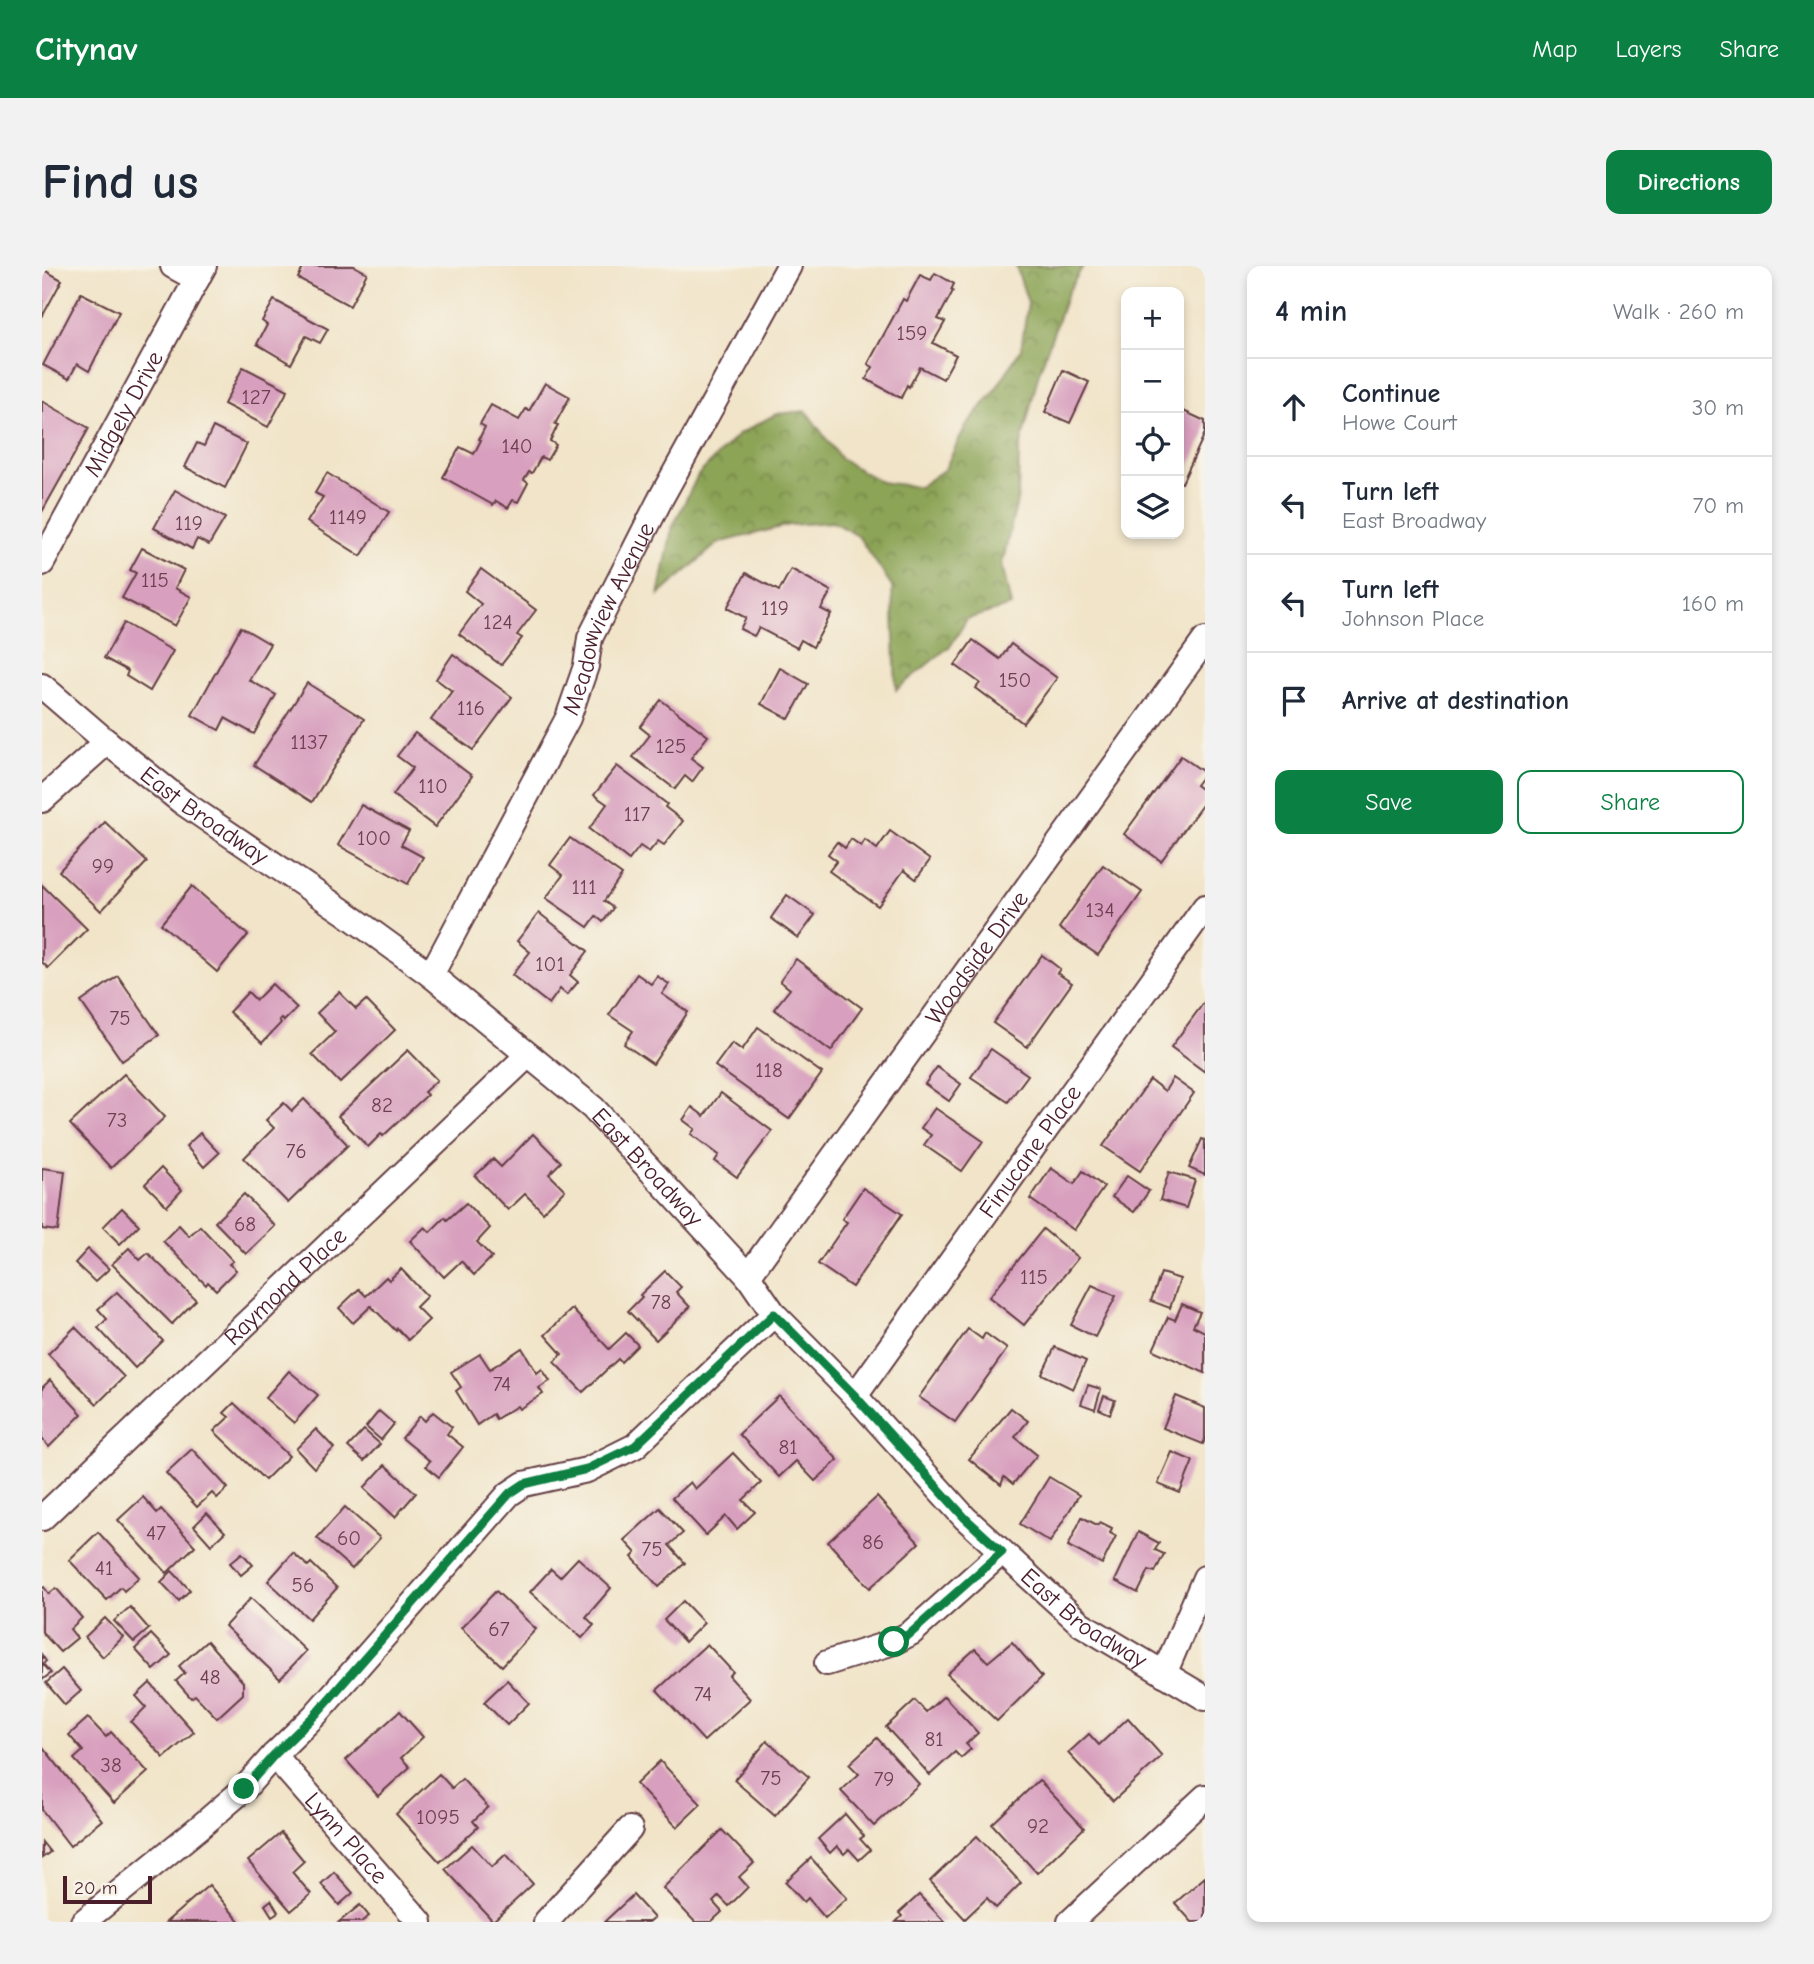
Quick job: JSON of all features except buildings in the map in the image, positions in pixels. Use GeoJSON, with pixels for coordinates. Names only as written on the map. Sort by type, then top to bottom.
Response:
{"type":"FeatureCollection","features":[{"type":"Feature","properties":{"kind":"street"},"geometry":{"type":"LineString","coordinates":[[173,266],[200,273]]}},
{"type":"Feature","properties":{"kind":"street","name":"Meadowview Avenue"},"geometry":{"type":"LineString","coordinates":[[431,975],[568,718],[586,666],[590,638],[655,510],[789,266]]}},
{"type":"Feature","properties":{"kind":"street","name":"Midgely Drive"},"geometry":{"type":"LineString","coordinates":[[42,563],[200,273]]}},
{"type":"Feature","properties":{"kind":"street","name":"Woodside Drive"},"geometry":{"type":"LineString","coordinates":[[748,1276],[1205,640]]}},
{"type":"Feature","properties":{"kind":"street","name":"East Broadway"},"geometry":{"type":"LineString","coordinates":[[42,686],[182,802],[347,914],[431,975],[593,1108],[748,1276],[774,1314],[855,1396],[965,1518],[1081,1625],[1205,1698]]}},
{"type":"Feature","properties":{"kind":"street"},"geometry":{"type":"LineString","coordinates":[[42,800],[107,742]]}},
{"type":"Feature","properties":{"kind":"street","name":"Finucane Place"},"geometry":{"type":"LineString","coordinates":[[855,1396],[1205,907]]}},
{"type":"Feature","properties":{"kind":"street","name":"Raymond Place"},"geometry":{"type":"LineString","coordinates":[[42,1518],[528,1055]]}},
{"type":"Feature","properties":{"kind":"street"},"geometry":{"type":"LineString","coordinates":[[83,1922],[244,1789],[315,1715],[509,1494],[524,1484],[587,1469],[635,1446],[774,1314]]}},
{"type":"Feature","properties":{"kind":"street"},"geometry":{"type":"LineString","coordinates":[[827,1663],[894,1642],[911,1633],[1002,1552]]}},
{"type":"Feature","properties":{"kind":"street"},"geometry":{"type":"LineString","coordinates":[[1164,1674],[1205,1578]]}},
{"type":"Feature","properties":{"kind":"street","name":"Lynn Place"},"geometry":{"type":"LineString","coordinates":[[274,1755],[420,1922]]}},
{"type":"Feature","properties":{"kind":"street"},"geometry":{"type":"LineString","coordinates":[[1070,1922],[1205,1797]]}},
{"type":"Feature","properties":{"kind":"street"},"geometry":{"type":"LineString","coordinates":[[546,1922],[630,1829]]}},
{"type":"Feature","properties":{"kind":"green space"},"geometry":{"type":"Polygon","coordinates":[[[1016,266],[1083,266],[1067,294],[1038,376],[1019,453],[1018,497],[1002,564],[1011,606],[967,619],[951,645],[896,690],[892,586],[858,536],[833,522],[789,525],[718,543],[659,595],[672,528],[698,475],[739,434],[776,414],[806,411],[841,459],[881,482],[919,487],[945,469],[965,427],[994,392],[1021,349],[1028,303],[1016,266]]]}},
{"type":"Feature","properties":{"kind":"route"},"geometry":{"type":"LineString","coordinates":[[244,1789],[315,1715],[509,1494],[524,1484],[587,1469],[635,1446],[774,1314],[855,1396],[965,1518],[1002,1552],[911,1633],[894,1642]]}}]}
